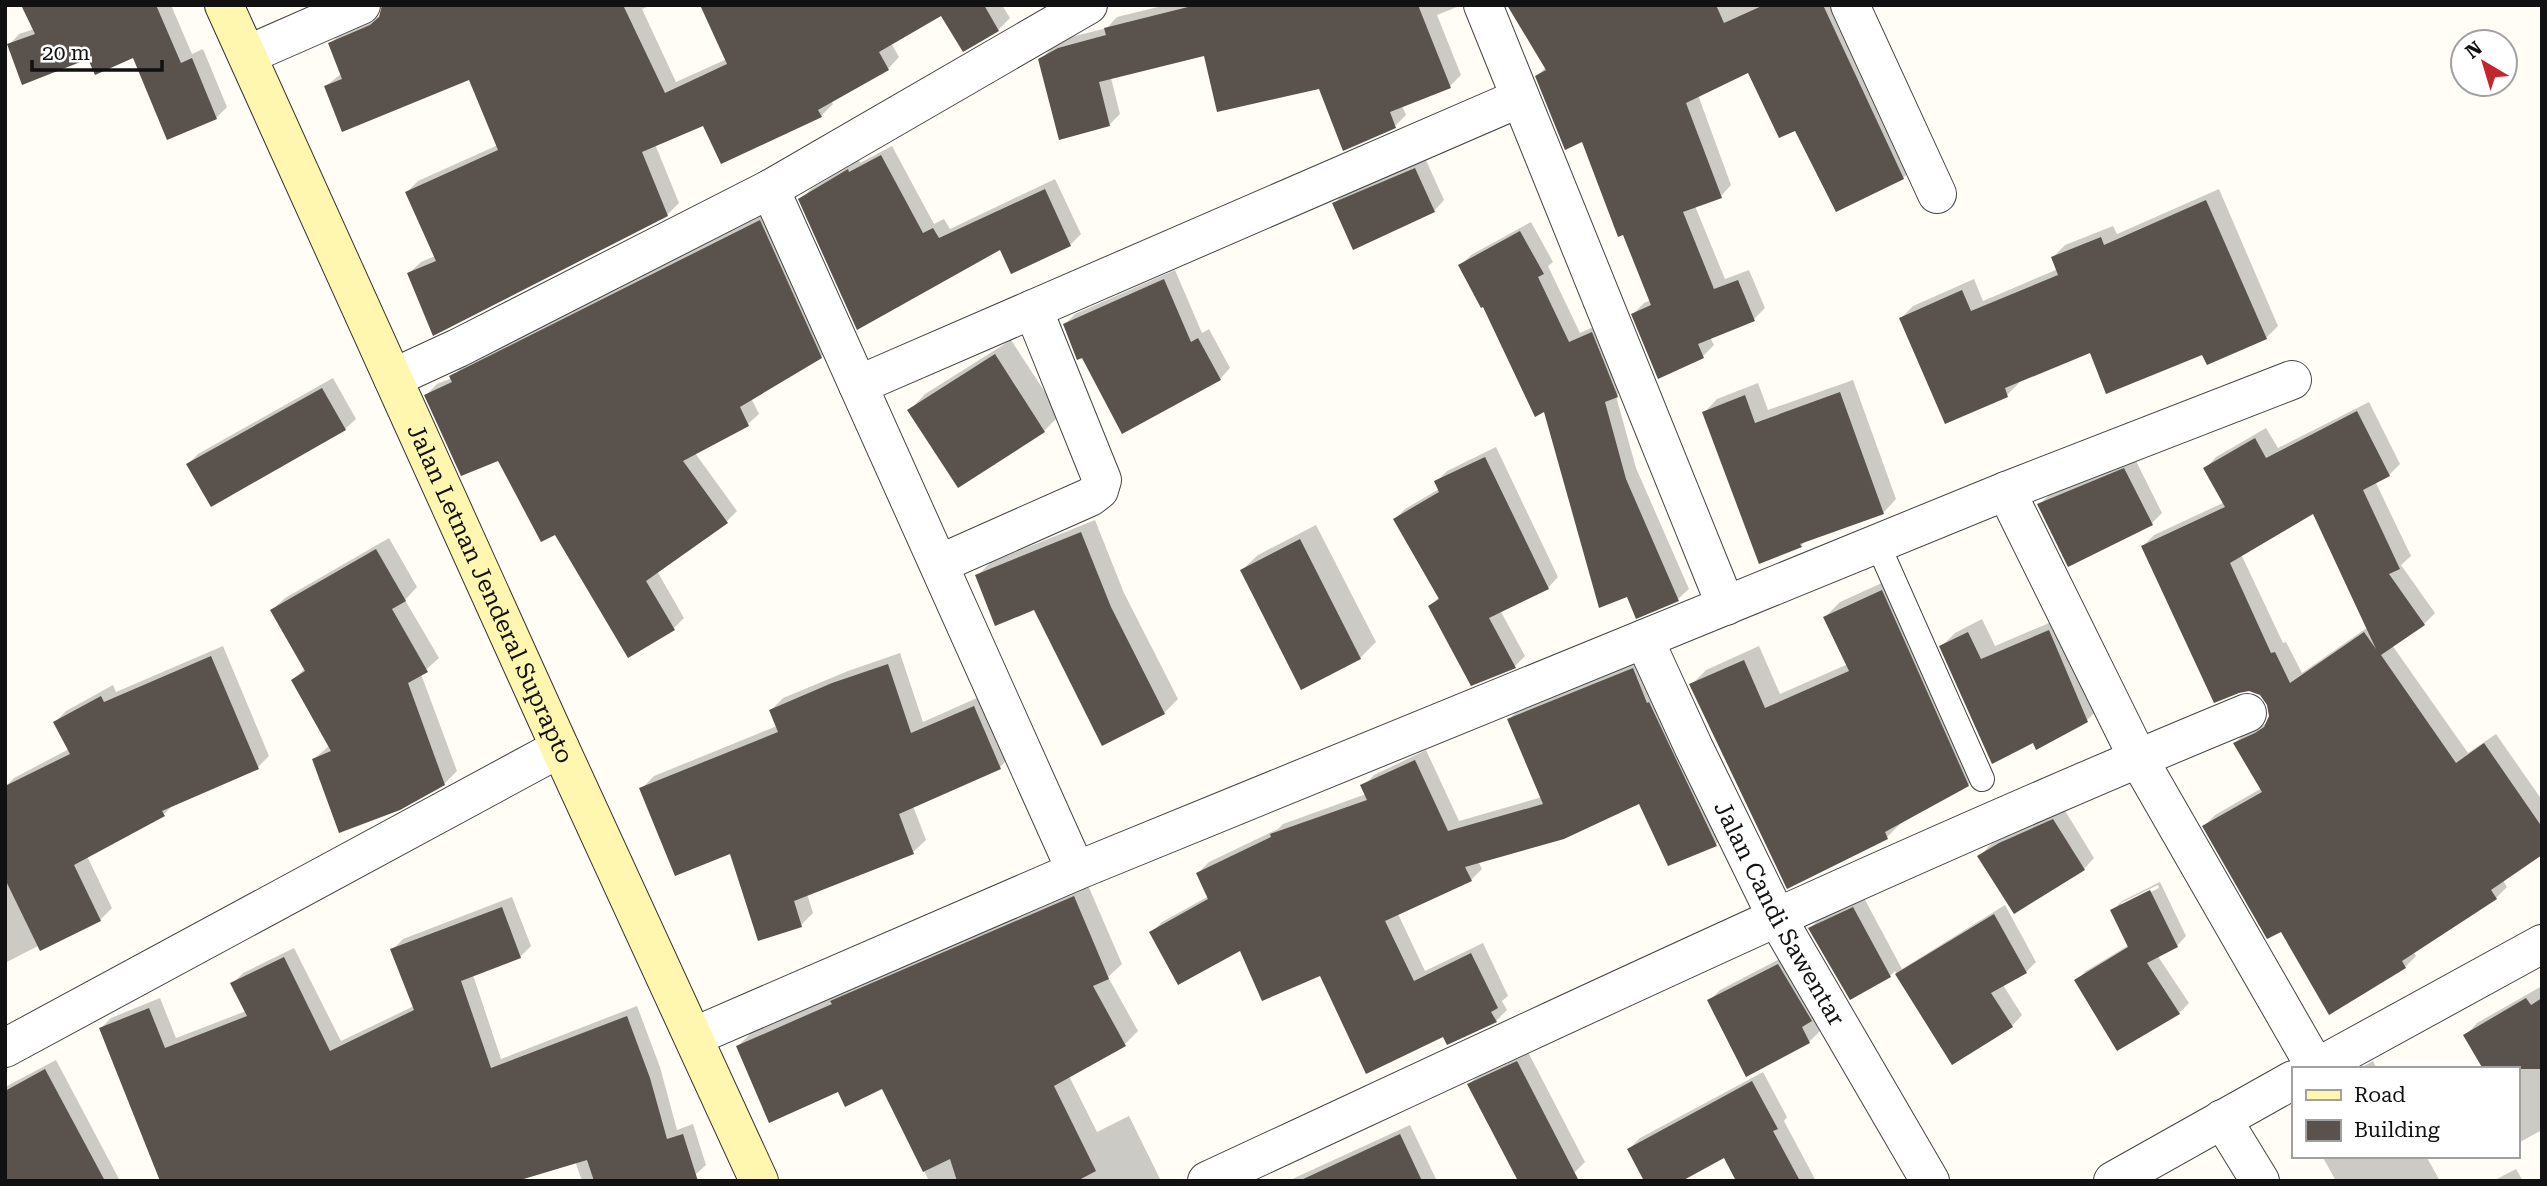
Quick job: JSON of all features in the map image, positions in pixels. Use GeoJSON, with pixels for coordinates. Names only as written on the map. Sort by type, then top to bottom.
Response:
{"type":"FeatureCollection","features":[{"type":"Feature","properties":{"kind":"main road","name":"Jalan Letnan Jenderal Suprapto"},"geometry":{"type":"LineString","coordinates":[[224,5],[759,1181]]}},
{"type":"Feature","properties":{"kind":"street"},"geometry":{"type":"LineString","coordinates":[[247,55],[361,5]]}},
{"type":"Feature","properties":{"kind":"street"},"geometry":{"type":"LineString","coordinates":[[393,378],[458,348],[770,189],[1088,5]]}},
{"type":"Feature","properties":{"kind":"street"},"geometry":{"type":"LineString","coordinates":[[1483,5],[1726,606]]}},
{"type":"Feature","properties":{"kind":"street"},"geometry":{"type":"LineString","coordinates":[[1850,5],[1937,194]]}},
{"type":"Feature","properties":{"kind":"street"},"geometry":{"type":"LineString","coordinates":[[858,385],[1520,97]]}},
{"type":"Feature","properties":{"kind":"street"},"geometry":{"type":"LineString","coordinates":[[770,189],[1076,871]]}},
{"type":"Feature","properties":{"kind":"street"},"geometry":{"type":"LineString","coordinates":[[939,564],[1090,497],[1102,485],[1033,309]]}},
{"type":"Feature","properties":{"kind":"street"},"geometry":{"type":"LineString","coordinates":[[695,1036],[1076,871],[2006,491],[2292,380]]}},
{"type":"Feature","properties":{"kind":"street"},"geometry":{"type":"LineString","coordinates":[[2006,491],[2138,758],[2314,1067]]}},
{"type":"Feature","properties":{"kind":"street","name":"Jalan Candi Sawentar"},"geometry":{"type":"LineString","coordinates":[[1644,639],[1777,918],[1930,1181]]}},
{"type":"Feature","properties":{"kind":"street"},"geometry":{"type":"LineString","coordinates":[[1207,1181],[1777,918],[2138,758],[2247,713]]}},
{"type":"Feature","properties":{"kind":"street"},"geometry":{"type":"LineString","coordinates":[[5,1048],[560,748]]}},
{"type":"Feature","properties":{"kind":"street"},"geometry":{"type":"LineString","coordinates":[[2317,1067],[2542,944]]}},
{"type":"Feature","properties":{"kind":"street"},"geometry":{"type":"LineString","coordinates":[[2113,1181],[2292,1081]]}},
{"type":"Feature","properties":{"kind":"street"},"geometry":{"type":"LineString","coordinates":[[2222,1119],[2260,1181]]}},
{"type":"Feature","properties":{"kind":"lane"},"geometry":{"type":"LineString","coordinates":[[1878,544],[1982,779]]}},
{"type":"Feature","properties":{"kind":"building"},"geometry":{"type":"Polygon","coordinates":[[[21,5],[156,5],[181,63],[192,58],[217,119],[167,140],[133,58],[95,75],[88,59],[22,85],[7,44],[35,34],[21,5]]]}},
{"type":"Feature","properties":{"kind":"building"},"geometry":{"type":"Polygon","coordinates":[[[382,5],[623,5],[665,93],[727,64],[700,5],[984,5],[999,31],[963,52],[941,16],[879,52],[889,70],[818,110],[822,117],[721,164],[703,126],[642,152],[668,216],[433,336],[407,273],[436,261],[405,192],[498,150],[469,80],[342,132],[324,86],[342,79],[328,43],[370,25],[379,17],[382,5]]]}},
{"type":"Feature","properties":{"kind":"building"},"geometry":{"type":"Polygon","coordinates":[[[1196,5],[1418,5],[1451,88],[1390,112],[1396,128],[1343,151],[1319,89],[1217,112],[1204,56],[1099,82],[1110,126],[1059,140],[1038,59],[1058,48],[1106,35],[1104,28],[1196,5]]]}},
{"type":"Feature","properties":{"kind":"building"},"geometry":{"type":"Polygon","coordinates":[[[1507,5],[1716,5],[1724,23],[1764,5],[1823,5],[1904,179],[1836,212],[1795,131],[1779,138],[1748,73],[1686,103],[1722,198],[1683,212],[1714,289],[1738,280],[1755,321],[1698,344],[1704,358],[1658,379],[1631,314],[1651,305],[1623,235],[1618,237],[1582,142],[1565,150],[1535,76],[1546,70],[1507,5]]]}},
{"type":"Feature","properties":{"kind":"building"},"geometry":{"type":"Polygon","coordinates":[[[881,155],[923,233],[933,228],[939,238],[1045,189],[1071,246],[1011,274],[1000,250],[857,330],[798,199],[848,169],[849,172],[881,155]]]}},
{"type":"Feature","properties":{"kind":"building"},"geometry":{"type":"Polygon","coordinates":[[[1415,168],[1435,212],[1353,250],[1332,203],[1415,168]]]}},
{"type":"Feature","properties":{"kind":"building"},"geometry":{"type":"Polygon","coordinates":[[[2206,200],[2267,339],[2207,365],[2202,355],[2106,394],[2090,353],[2005,388],[2008,397],[1945,424],[1899,318],[1962,290],[1971,311],[2058,275],[2051,257],[2101,237],[2104,245],[2206,200]]]}},
{"type":"Feature","properties":{"kind":"building"},"geometry":{"type":"Polygon","coordinates":[[[760,220],[822,358],[740,407],[749,426],[683,461],[728,523],[646,581],[675,630],[628,658],[555,535],[541,542],[498,461],[461,476],[424,395],[452,382],[449,376],[760,220]]]}},
{"type":"Feature","properties":{"kind":"building"},"geometry":{"type":"Polygon","coordinates":[[[1520,231],[1544,274],[1538,277],[1569,342],[1592,332],[1618,397],[1605,402],[1626,479],[1679,601],[1636,619],[1627,597],[1599,608],[1544,412],[1535,417],[1483,307],[1481,308],[1458,265],[1520,231]]]}},
{"type":"Feature","properties":{"kind":"building"},"geometry":{"type":"Polygon","coordinates":[[[1164,279],[1191,342],[1198,338],[1221,380],[1122,434],[1082,358],[1077,360],[1063,324],[1164,279]]]}},
{"type":"Feature","properties":{"kind":"building"},"geometry":{"type":"Polygon","coordinates":[[[995,354],[1045,432],[958,488],[907,410],[995,354]]]}},
{"type":"Feature","properties":{"kind":"building"},"geometry":{"type":"Polygon","coordinates":[[[322,388],[346,430],[211,507],[186,464],[322,388]]]}},
{"type":"Feature","properties":{"kind":"building"},"geometry":{"type":"Polygon","coordinates":[[[1840,392],[1884,514],[1800,544],[1802,547],[1759,564],[1702,412],[1745,395],[1755,423],[1840,392]]]}},
{"type":"Feature","properties":{"kind":"building"},"geometry":{"type":"Polygon","coordinates":[[[2357,411],[2390,476],[2363,490],[2400,569],[2389,574],[2425,625],[2381,655],[2456,763],[2484,743],[2542,827],[2542,855],[2491,890],[2497,899],[2402,961],[2406,968],[2329,1015],[2281,932],[2267,939],[2202,826],[2262,792],[2233,743],[2264,727],[2269,716],[2267,705],[2260,695],[2249,691],[2214,703],[2141,546],[2225,507],[2203,468],[2255,438],[2266,458],[2357,411]],[[2313,514],[2230,563],[2271,653],[2275,652],[2290,683],[2364,632],[2376,649],[2313,514]]]}},
{"type":"Feature","properties":{"kind":"building"},"geometry":{"type":"Polygon","coordinates":[[[1485,457],[1549,589],[1489,618],[1516,668],[1471,686],[1428,606],[1439,599],[1393,519],[1439,492],[1434,481],[1485,457]]]}},
{"type":"Feature","properties":{"kind":"building"},"geometry":{"type":"Polygon","coordinates":[[[2124,468],[2153,525],[2068,567],[2037,504],[2124,468]]]}},
{"type":"Feature","properties":{"kind":"building"},"geometry":{"type":"Polygon","coordinates":[[[1081,532],[1111,607],[1165,714],[1102,746],[1034,610],[995,626],[975,575],[1081,532]]]}},
{"type":"Feature","properties":{"kind":"building"},"geometry":{"type":"Polygon","coordinates":[[[1300,539],[1361,659],[1301,690],[1240,570],[1300,539]]]}},
{"type":"Feature","properties":{"kind":"building"},"geometry":{"type":"Polygon","coordinates":[[[376,549],[406,601],[392,609],[428,672],[408,683],[445,785],[400,810],[339,833],[312,759],[331,751],[291,680],[305,671],[270,610],[376,549]]]}},
{"type":"Feature","properties":{"kind":"building"},"geometry":{"type":"Polygon","coordinates":[[[1882,590],[1969,786],[1885,832],[1888,839],[1787,889],[1689,684],[1744,660],[1765,708],[1849,671],[1823,617],[1882,590]]]}},
{"type":"Feature","properties":{"kind":"building"},"geometry":{"type":"Polygon","coordinates":[[[2049,630],[2088,722],[2036,750],[2033,743],[1992,764],[1939,646],[1968,632],[1981,659],[2049,630]]]}},
{"type":"Feature","properties":{"kind":"building"},"geometry":{"type":"Polygon","coordinates":[[[211,656],[259,769],[162,811],[165,816],[74,865],[101,921],[40,951],[5,879],[5,786],[70,754],[53,722],[101,696],[104,702],[211,656]]]}},
{"type":"Feature","properties":{"kind":"building"},"geometry":{"type":"Polygon","coordinates":[[[888,664],[911,733],[974,706],[1001,769],[899,814],[914,854],[794,901],[802,927],[758,941],[730,854],[675,876],[639,788],[778,732],[769,710],[832,683],[888,664]]]}},
{"type":"Feature","properties":{"kind":"building"},"geometry":{"type":"Polygon","coordinates":[[[1633,668],[1647,703],[1649,702],[1717,846],[1668,866],[1639,804],[1564,839],[1465,867],[1472,881],[1385,921],[1414,981],[1471,953],[1498,1008],[1491,1012],[1497,1022],[1447,1045],[1443,1037],[1366,1074],[1320,976],[1262,1001],[1240,951],[1178,985],[1149,932],[1208,899],[1196,873],[1271,837],[1270,834],[1367,800],[1360,785],[1415,760],[1448,831],[1543,804],[1507,719],[1633,668]]]}},
{"type":"Feature","properties":{"kind":"building"},"geometry":{"type":"Polygon","coordinates":[[[2053,819],[2085,870],[2014,914],[1977,856],[2053,819]]]}},
{"type":"Feature","properties":{"kind":"building"},"geometry":{"type":"Polygon","coordinates":[[[2150,890],[2178,947],[2147,963],[2180,1014],[2117,1051],[2074,980],[2128,947],[2110,910],[2150,890]]]}},
{"type":"Feature","properties":{"kind":"building"},"geometry":{"type":"Polygon","coordinates":[[[1074,896],[1109,979],[1093,986],[1126,1046],[1054,1086],[1096,1171],[1077,1181],[957,1181],[950,1159],[923,1172],[882,1089],[845,1107],[838,1092],[769,1123],[736,1046],[832,1004],[830,1001],[1074,896]]]}},
{"type":"Feature","properties":{"kind":"building"},"geometry":{"type":"Polygon","coordinates":[[[502,907],[521,958],[461,981],[491,1068],[627,1016],[650,1078],[667,1139],[683,1134],[698,1181],[594,1181],[587,1160],[517,1181],[160,1181],[99,1028],[149,1008],[165,1048],[247,1016],[230,983],[284,957],[330,1051],[414,1010],[390,949],[502,907]]]}},
{"type":"Feature","properties":{"kind":"building"},"geometry":{"type":"Polygon","coordinates":[[[1853,907],[1891,977],[1850,1000],[1808,928],[1853,907]]]}},
{"type":"Feature","properties":{"kind":"building"},"geometry":{"type":"Polygon","coordinates":[[[1994,914],[2027,973],[1991,993],[2013,1027],[1952,1065],[1895,974],[1994,914]]]}},
{"type":"Feature","properties":{"kind":"building"},"geometry":{"type":"Polygon","coordinates":[[[1778,964],[1812,1021],[1802,1027],[1810,1043],[1746,1077],[1707,1000],[1778,964]]]}},
{"type":"Feature","properties":{"kind":"building"},"geometry":{"type":"Polygon","coordinates":[[[2526,998],[2531,1005],[2542,998],[2542,1069],[2482,1067],[2463,1035],[2526,998]]]}},
{"type":"Feature","properties":{"kind":"building"},"geometry":{"type":"Polygon","coordinates":[[[1517,1061],[1579,1181],[1518,1181],[1467,1084],[1517,1061]]]}},
{"type":"Feature","properties":{"kind":"building"},"geometry":{"type":"Polygon","coordinates":[[[45,1069],[105,1181],[5,1181],[5,1091],[45,1069]]]}},
{"type":"Feature","properties":{"kind":"building"},"geometry":{"type":"Polygon","coordinates":[[[1752,1081],[1778,1129],[1773,1131],[1800,1181],[1736,1181],[1724,1158],[1682,1181],[1644,1181],[1627,1149],[1752,1081]]]}},
{"type":"Feature","properties":{"kind":"building"},"geometry":{"type":"Polygon","coordinates":[[[1400,1134],[1422,1181],[1299,1181],[1400,1134]]]}}]}
